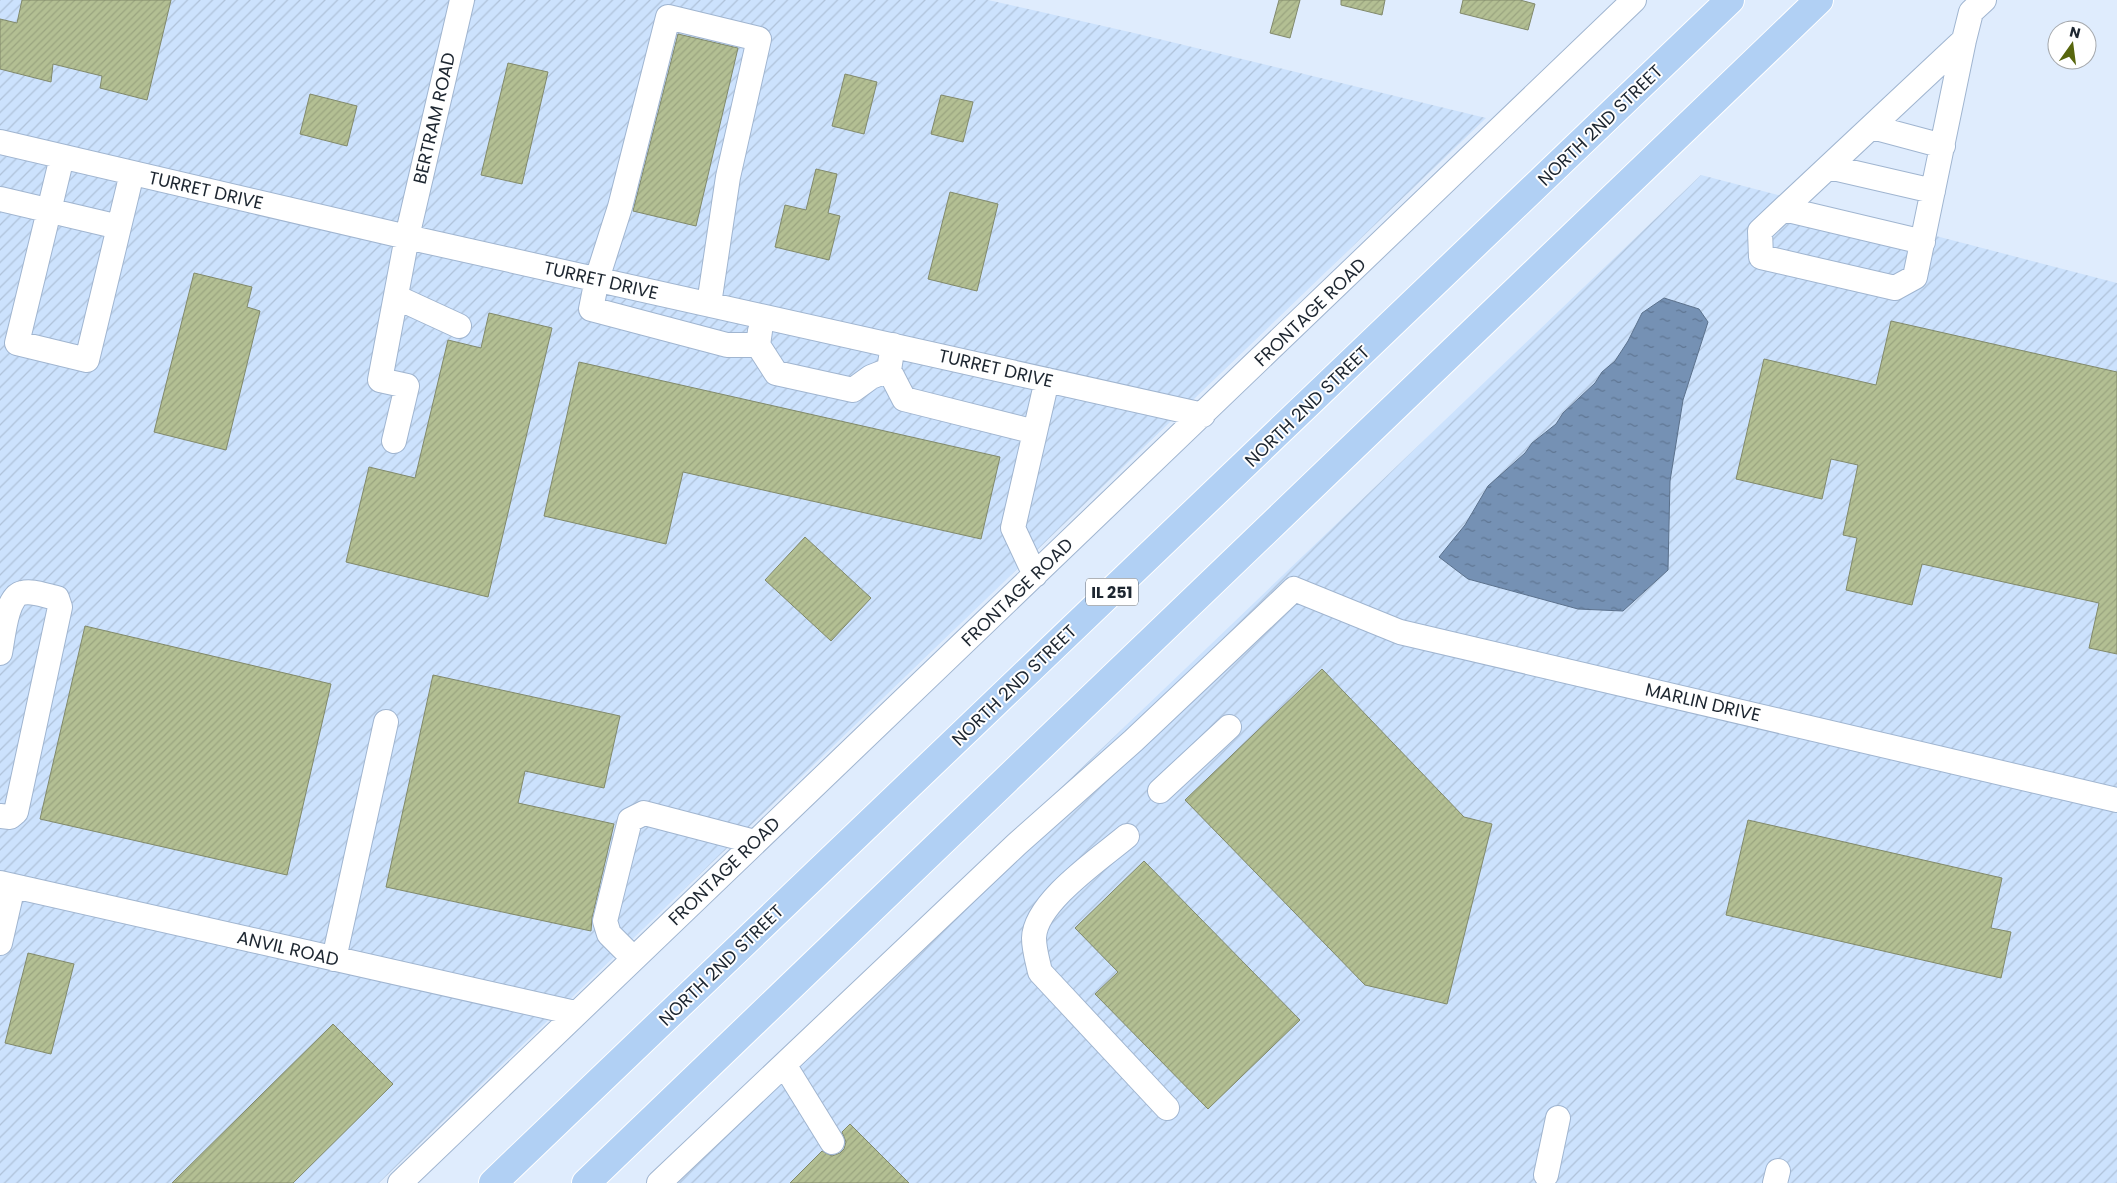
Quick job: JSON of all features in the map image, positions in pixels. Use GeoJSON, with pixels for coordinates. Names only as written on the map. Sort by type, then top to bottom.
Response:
{"type":"FeatureCollection","features":[{"type":"Feature","properties":{"kind":"main road","name":"NORTH 2ND STREET"},"geometry":{"type":"LineString","coordinates":[[493,1183],[1730,0]]}},
{"type":"Feature","properties":{"kind":"main road"},"geometry":{"type":"LineString","coordinates":[[586,1183],[1819,0]]}},
{"type":"Feature","properties":{"kind":"street","name":"BERTRAM ROAD"},"geometry":{"type":"LineString","coordinates":[[394,441],[407,386],[380,380],[407,237],[462,0]]}},
{"type":"Feature","properties":{"kind":"street","name":"FRONTAGE ROAD"},"geometry":{"type":"LineString","coordinates":[[400,1183],[575,1013],[1634,0]]}},
{"type":"Feature","properties":{"kind":"street"},"geometry":{"type":"LineString","coordinates":[[1964,40],[1760,231],[1761,257],[1895,288],[1915,276],[1934,192],[1964,40],[1972,12],[1984,0]]}},
{"type":"Feature","properties":{"kind":"street"},"geometry":{"type":"LineString","coordinates":[[709,304],[728,177],[758,39],[668,17],[620,207],[597,279],[591,309],[727,345],[758,345]]}},
{"type":"Feature","properties":{"kind":"street"},"geometry":{"type":"LineString","coordinates":[[1872,126],[1943,146]]}},
{"type":"Feature","properties":{"kind":"street","name":"TURRET DRIVE"},"geometry":{"type":"LineString","coordinates":[[0,142],[407,237],[1203,414]]}},
{"type":"Feature","properties":{"kind":"street"},"geometry":{"type":"LineString","coordinates":[[62,157],[17,343],[87,360],[132,173]]}},
{"type":"Feature","properties":{"kind":"street"},"geometry":{"type":"LineString","coordinates":[[1829,167],[1934,192]]}},
{"type":"Feature","properties":{"kind":"street"},"geometry":{"type":"LineString","coordinates":[[0,199],[119,227]]}},
{"type":"Feature","properties":{"kind":"street"},"geometry":{"type":"LineString","coordinates":[[1784,209],[1923,242]]}},
{"type":"Feature","properties":{"kind":"street"},"geometry":{"type":"LineString","coordinates":[[396,297],[459,326]]}},
{"type":"Feature","properties":{"kind":"street"},"geometry":{"type":"LineString","coordinates":[[762,316],[758,345],[776,373],[852,390],[871,377],[889,370]]}},
{"type":"Feature","properties":{"kind":"street"},"geometry":{"type":"LineString","coordinates":[[893,345],[889,370],[904,399],[1035,432]]}},
{"type":"Feature","properties":{"kind":"street"},"geometry":{"type":"LineString","coordinates":[[1035,575],[1014,528],[1047,380]]}},
{"type":"Feature","properties":{"kind":"street","name":"MARLIN DRIVE"},"geometry":{"type":"LineString","coordinates":[[785,1066],[1017,844],[1133,741],[1294,589],[1400,632],[2117,800]]}},
{"type":"Feature","properties":{"kind":"street"},"geometry":{"type":"LineString","coordinates":[[0,653],[11,600],[19,593],[32,592],[57,598],[60,607],[16,812],[10,817],[0,816]]}},
{"type":"Feature","properties":{"kind":"street"},"geometry":{"type":"LineString","coordinates":[[334,958],[386,722]]}},
{"type":"Feature","properties":{"kind":"street"},"geometry":{"type":"LineString","coordinates":[[1160,791],[1230,727]]}},
{"type":"Feature","properties":{"kind":"street"},"geometry":{"type":"LineString","coordinates":[[633,958],[609,934],[605,921],[630,820],[644,813],[754,842]]}},
{"type":"Feature","properties":{"kind":"street"},"geometry":{"type":"LineString","coordinates":[[1127,836],[1053,898],[1042,916],[1034,937],[1036,956],[1040,972],[1167,1108]]}},
{"type":"Feature","properties":{"kind":"street"},"geometry":{"type":"LineString","coordinates":[[0,943],[7,884]]}},
{"type":"Feature","properties":{"kind":"street","name":"ANVIL ROAD"},"geometry":{"type":"LineString","coordinates":[[7,884],[575,1013]]}},
{"type":"Feature","properties":{"kind":"street"},"geometry":{"type":"LineString","coordinates":[[668,1179],[785,1066],[832,1142]]}},
{"type":"Feature","properties":{"kind":"street"},"geometry":{"type":"LineString","coordinates":[[1546,1174],[1558,1118]]}},
{"type":"Feature","properties":{"kind":"shaded area"},"geometry":{"type":"Polygon","coordinates":[[[0,0],[988,0],[1134,33],[1486,118],[379,1183],[0,1183],[0,0]]]}},
{"type":"Feature","properties":{"kind":"shaded area"},"geometry":{"type":"Polygon","coordinates":[[[1701,175],[2117,283],[2117,1183],[648,1183],[1701,175]]]}},
{"type":"Feature","properties":{"kind":"water"},"geometry":{"type":"Polygon","coordinates":[[[1664,298],[1699,309],[1708,322],[1683,400],[1670,481],[1668,570],[1623,611],[1578,609],[1468,579],[1439,557],[1465,525],[1488,486],[1525,453],[1532,443],[1556,424],[1563,413],[1595,383],[1602,372],[1615,361],[1628,341],[1642,313],[1664,298]]]}},
{"type":"Feature","properties":{"kind":"building"},"geometry":{"type":"Polygon","coordinates":[[[22,0],[171,0],[147,100],[100,88],[102,76],[53,64],[51,82],[0,69],[0,19],[17,23],[22,0]]]}},
{"type":"Feature","properties":{"kind":"building"},"geometry":{"type":"Polygon","coordinates":[[[1279,0],[1300,0],[1290,38],[1270,33],[1279,0]]]}},
{"type":"Feature","properties":{"kind":"building"},"geometry":{"type":"Polygon","coordinates":[[[1341,0],[1385,0],[1382,15],[1341,5],[1341,0]]]}},
{"type":"Feature","properties":{"kind":"building"},"geometry":{"type":"Polygon","coordinates":[[[1463,0],[1520,0],[1535,4],[1528,30],[1460,13],[1463,0]]]}},
{"type":"Feature","properties":{"kind":"building"},"geometry":{"type":"Polygon","coordinates":[[[678,34],[738,48],[696,226],[633,211],[678,34]]]}},
{"type":"Feature","properties":{"kind":"building"},"geometry":{"type":"Polygon","coordinates":[[[508,63],[548,72],[522,184],[481,175],[508,63]]]}},
{"type":"Feature","properties":{"kind":"building"},"geometry":{"type":"Polygon","coordinates":[[[845,74],[877,82],[864,134],[832,126],[845,74]]]}},
{"type":"Feature","properties":{"kind":"building"},"geometry":{"type":"Polygon","coordinates":[[[310,94],[357,106],[347,146],[300,134],[310,94]]]}},
{"type":"Feature","properties":{"kind":"building"},"geometry":{"type":"Polygon","coordinates":[[[941,95],[973,102],[963,142],[931,134],[941,95]]]}},
{"type":"Feature","properties":{"kind":"building"},"geometry":{"type":"Polygon","coordinates":[[[816,169],[837,174],[828,213],[840,216],[829,260],[775,247],[785,205],[806,210],[816,169]]]}},
{"type":"Feature","properties":{"kind":"building"},"geometry":{"type":"Polygon","coordinates":[[[950,192],[998,204],[977,291],[928,279],[950,192]]]}},
{"type":"Feature","properties":{"kind":"building"},"geometry":{"type":"Polygon","coordinates":[[[194,273],[252,287],[247,307],[260,311],[226,450],[154,432],[194,273]]]}},
{"type":"Feature","properties":{"kind":"building"},"geometry":{"type":"Polygon","coordinates":[[[489,313],[552,328],[488,597],[346,562],[369,467],[415,478],[448,340],[481,348],[489,313]]]}},
{"type":"Feature","properties":{"kind":"building"},"geometry":{"type":"Polygon","coordinates":[[[1891,321],[2117,372],[2117,654],[2089,648],[2099,603],[1922,564],[1912,605],[1846,590],[1857,538],[1843,535],[1858,465],[1831,459],[1822,499],[1736,479],[1764,359],[1876,385],[1891,321]]]}},
{"type":"Feature","properties":{"kind":"building"},"geometry":{"type":"Polygon","coordinates":[[[579,362],[1000,457],[981,539],[683,472],[666,544],[544,516],[579,362]]]}},
{"type":"Feature","properties":{"kind":"building"},"geometry":{"type":"Polygon","coordinates":[[[805,537],[871,598],[831,641],[765,580],[805,537]]]}},
{"type":"Feature","properties":{"kind":"building"},"geometry":{"type":"Polygon","coordinates":[[[85,626],[331,684],[287,875],[40,819],[85,626]]]}},
{"type":"Feature","properties":{"kind":"building"},"geometry":{"type":"Polygon","coordinates":[[[1322,669],[1464,817],[1492,824],[1447,1004],[1365,985],[1185,800],[1322,669]]]}},
{"type":"Feature","properties":{"kind":"building"},"geometry":{"type":"Polygon","coordinates":[[[433,675],[620,716],[604,788],[525,771],[518,803],[614,824],[592,918],[591,931],[386,887],[433,675]]]}},
{"type":"Feature","properties":{"kind":"building"},"geometry":{"type":"Polygon","coordinates":[[[1748,820],[2002,878],[1991,928],[2011,932],[2001,978],[1726,915],[1748,820]]]}},
{"type":"Feature","properties":{"kind":"building"},"geometry":{"type":"Polygon","coordinates":[[[1144,861],[1300,1020],[1208,1109],[1095,994],[1118,972],[1075,928],[1144,861]]]}},
{"type":"Feature","properties":{"kind":"building"},"geometry":{"type":"Polygon","coordinates":[[[28,953],[74,964],[51,1054],[5,1043],[28,953]]]}},
{"type":"Feature","properties":{"kind":"building"},"geometry":{"type":"Polygon","coordinates":[[[333,1024],[393,1084],[293,1183],[172,1183],[333,1024]]]}},
{"type":"Feature","properties":{"kind":"building"},"geometry":{"type":"Polygon","coordinates":[[[850,1124],[909,1183],[790,1183],[822,1151],[832,1156],[840,1153],[844,1149],[846,1142],[842,1132],[850,1124]]]}}]}
